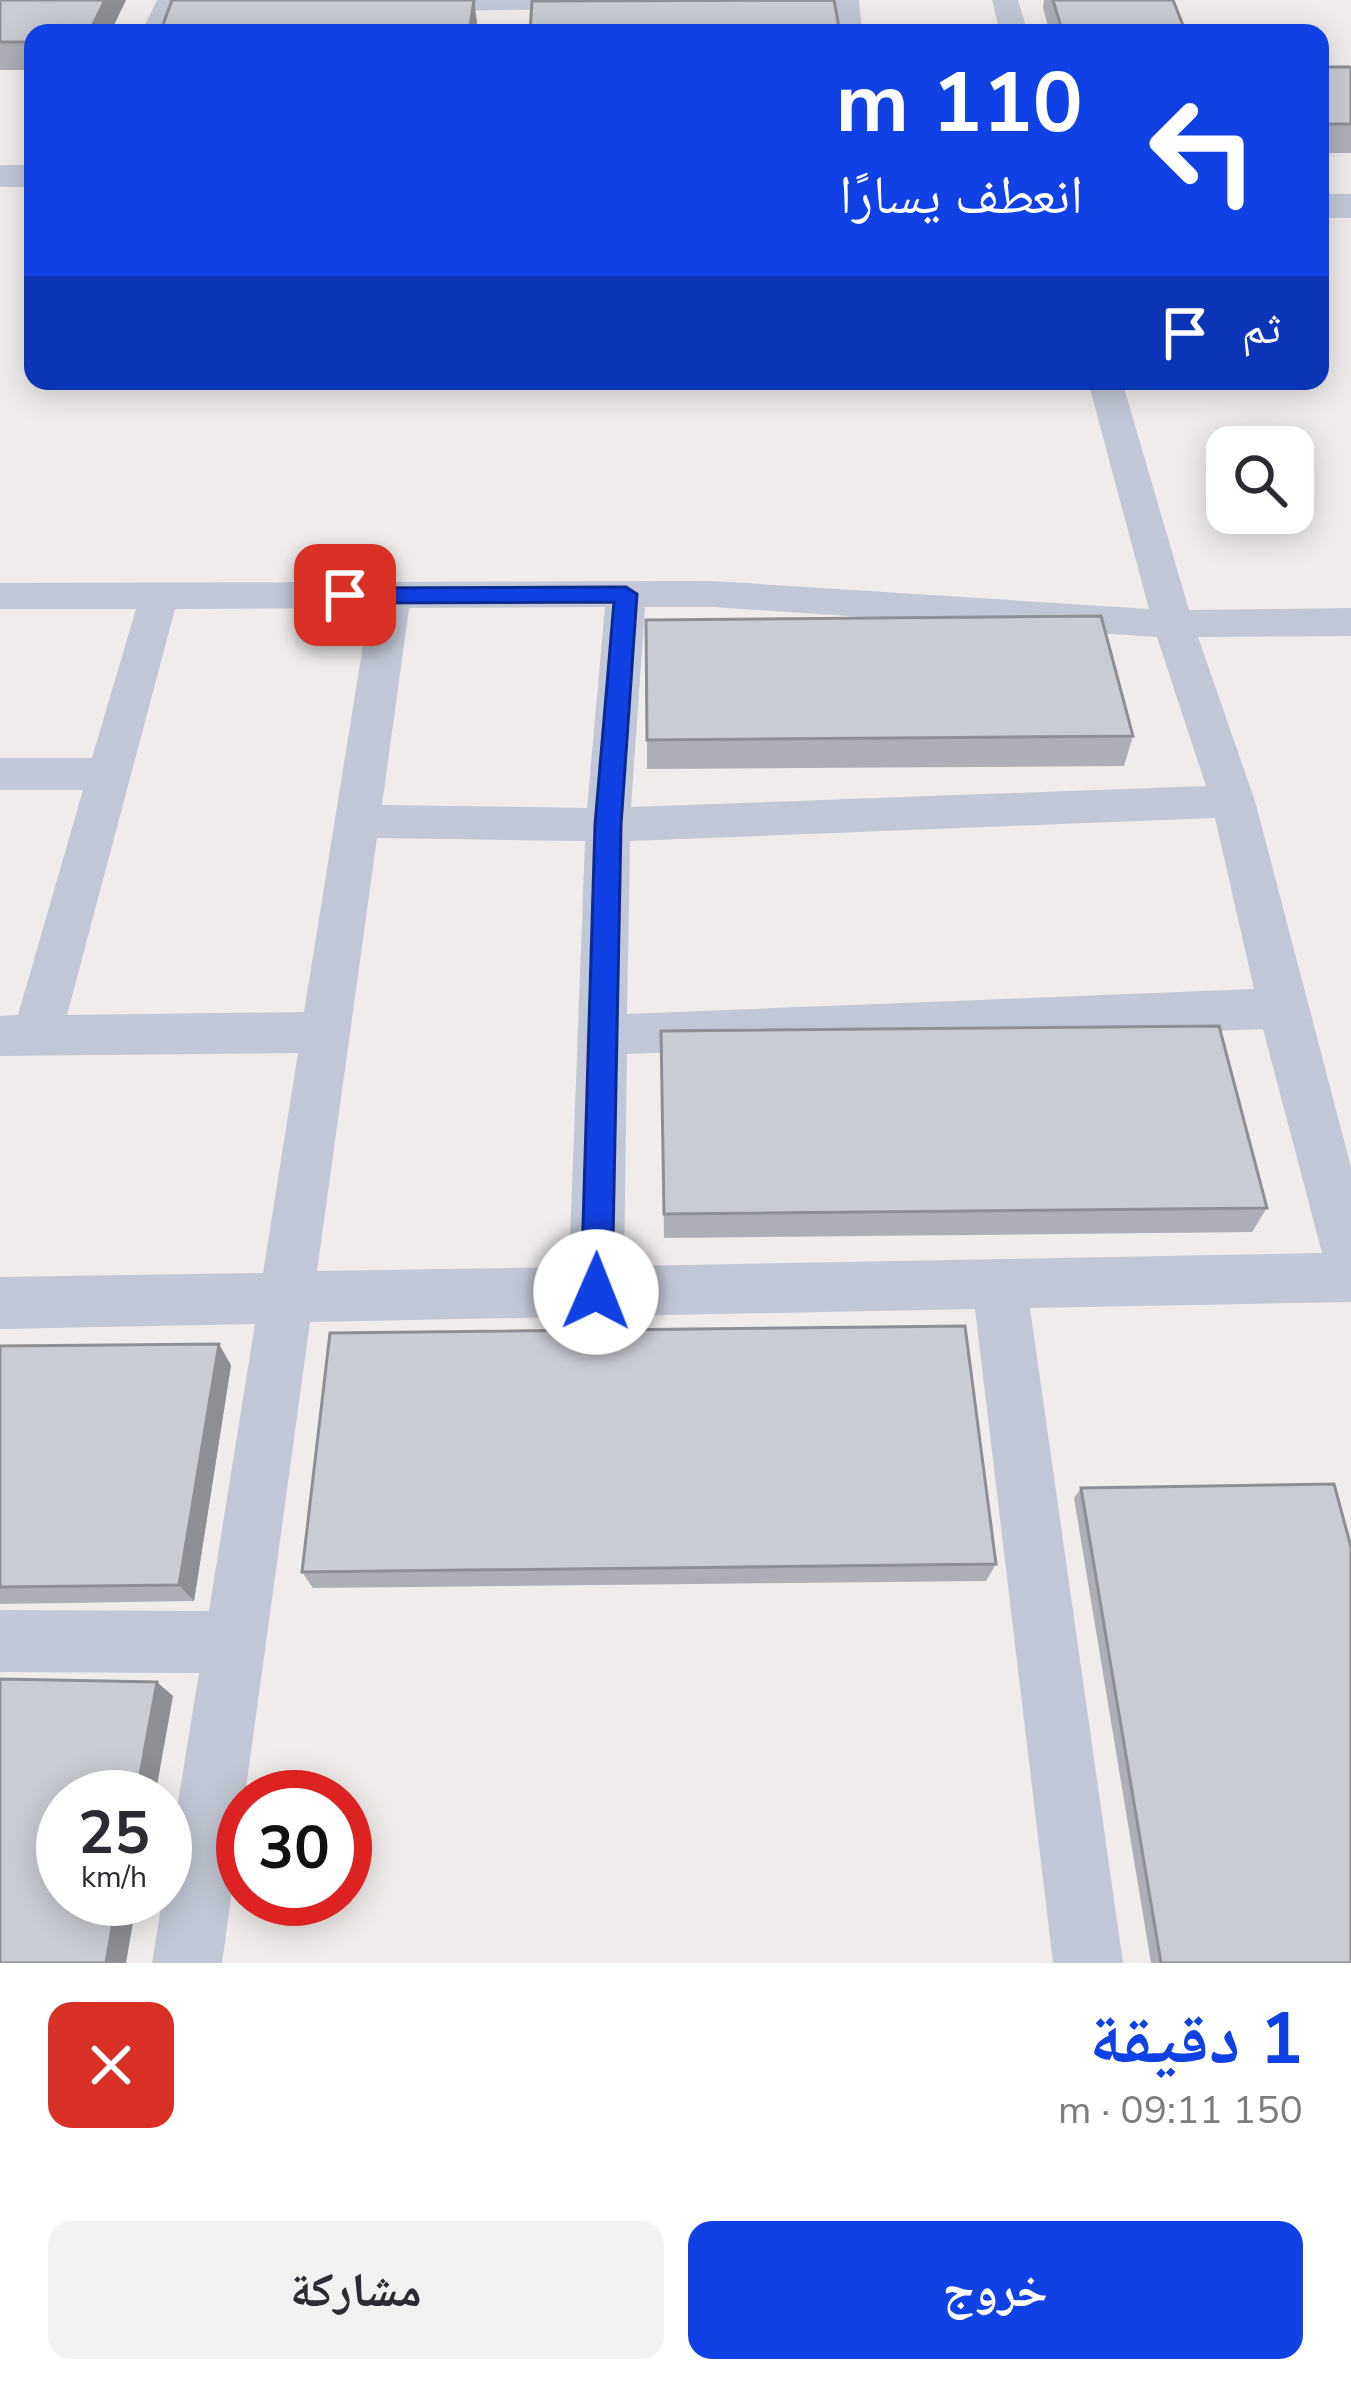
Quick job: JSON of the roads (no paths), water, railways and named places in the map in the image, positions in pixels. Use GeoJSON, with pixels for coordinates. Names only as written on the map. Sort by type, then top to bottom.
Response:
{"type":"FeatureCollection","features":[{"type":"Feature","properties":{"kind":"street"},"geometry":{"type":"LineString","coordinates":[[379,3],[689,0]]}},
{"type":"Feature","properties":{"kind":"street"},"geometry":{"type":"LineString","coordinates":[[1108,390],[1173,623],[1233,801],[1282,1008],[1351,1261]]}},
{"type":"Feature","properties":{"kind":"street"},"geometry":{"type":"LineString","coordinates":[[596,1292],[608,825],[626,594]]}},
{"type":"Feature","properties":{"kind":"street"},"geometry":{"type":"LineString","coordinates":[[0,596],[712,594],[1173,623],[1351,622]]}},
{"type":"Feature","properties":{"kind":"street"},"geometry":{"type":"LineString","coordinates":[[188,1963],[392,595]]}},
{"type":"Feature","properties":{"kind":"street"},"geometry":{"type":"LineString","coordinates":[[159,596],[111,774],[18,1035],[326,1032]]}},
{"type":"Feature","properties":{"kind":"street"},"geometry":{"type":"LineString","coordinates":[[0,774],[111,774]]}},
{"type":"Feature","properties":{"kind":"street"},"geometry":{"type":"LineString","coordinates":[[357,821],[608,825],[1233,801]]}},
{"type":"Feature","properties":{"kind":"street"},"geometry":{"type":"LineString","coordinates":[[602,1035],[1282,1008]]}},
{"type":"Feature","properties":{"kind":"street"},"geometry":{"type":"LineString","coordinates":[[0,1303],[1351,1277]]}},
{"type":"Feature","properties":{"kind":"street"},"geometry":{"type":"LineString","coordinates":[[999,1284],[1088,1963]]}},
{"type":"Feature","properties":{"kind":"street"},"geometry":{"type":"LineString","coordinates":[[0,1641],[236,1642]]}}]}
